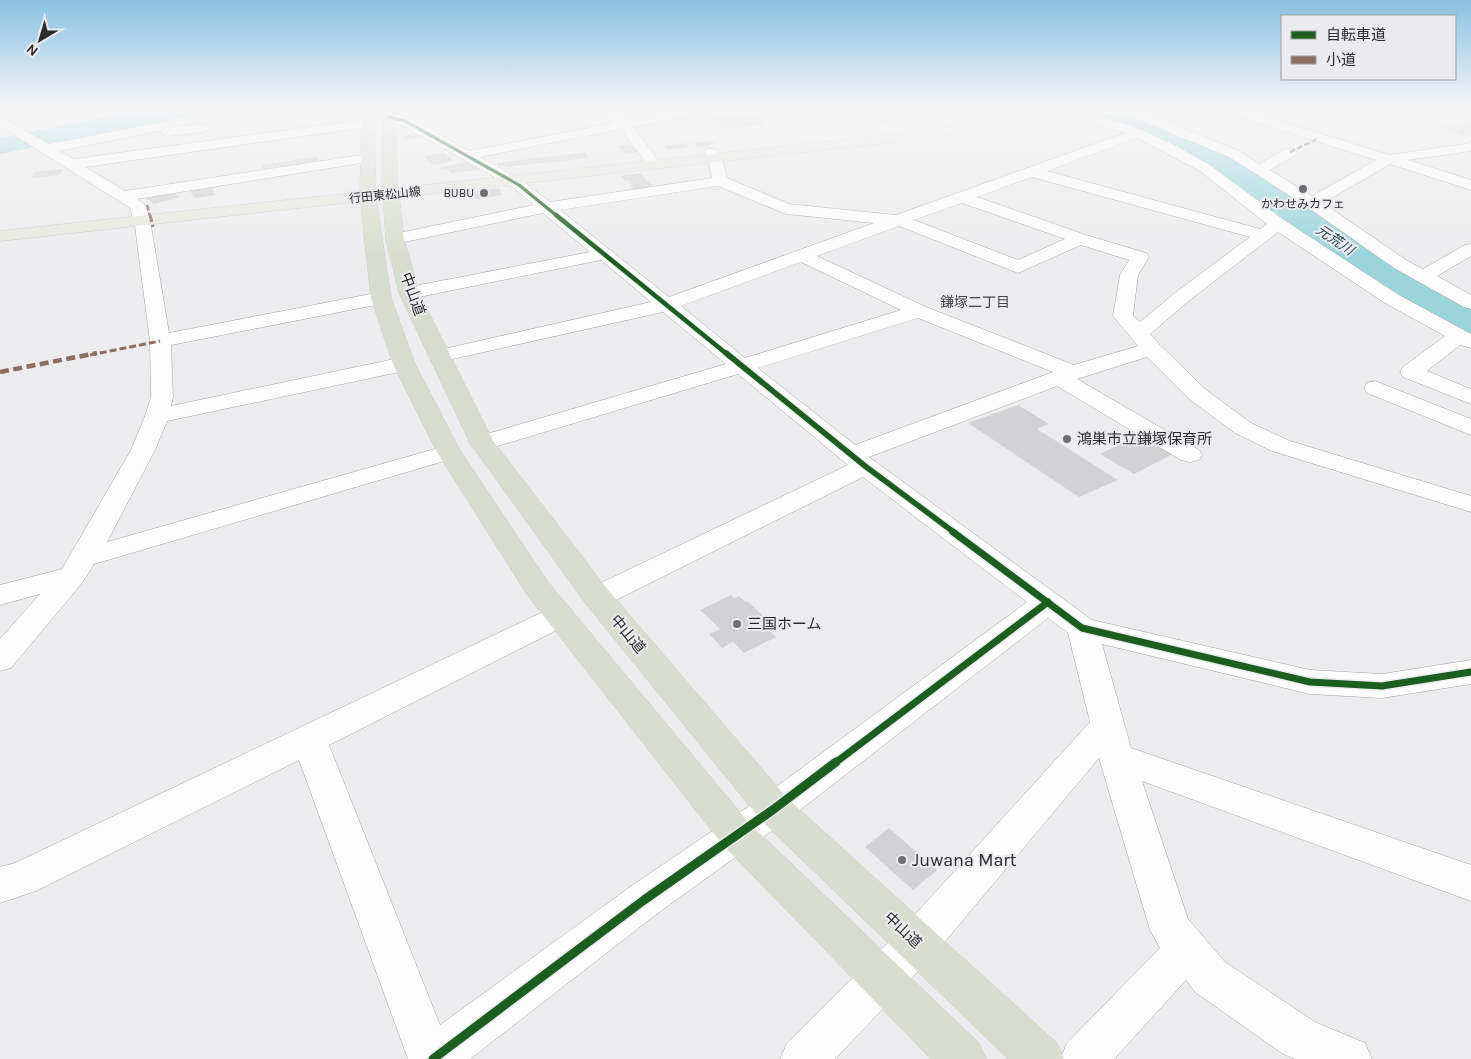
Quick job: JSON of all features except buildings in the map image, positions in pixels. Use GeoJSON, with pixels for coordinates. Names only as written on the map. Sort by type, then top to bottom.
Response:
{"type":"FeatureCollection","features":[{"type":"Feature","properties":{"kind":"highway","name":"中山道"},"geometry":{"type":"LineString","coordinates":[[379,157],[380,191],[404,364],[449,452],[538,590],[736,834],[963,1059]]}},
{"type":"Feature","properties":{"kind":"highway","name":"中山道"},"geometry":{"type":"LineString","coordinates":[[368,158],[395,239],[395,295],[439,356],[482,443],[597,597],[774,809],[1041,1059]]}},
{"type":"Feature","properties":{"kind":"main road","name":"行田東松山線"},"geometry":{"type":"LineString","coordinates":[[0,228],[145,216],[692,157]]}},
{"type":"Feature","properties":{"kind":"main road","name":"行田東松山線"},"geometry":{"type":"LineString","coordinates":[[0,236],[145,216]]}},
{"type":"Feature","properties":{"kind":"street"},"geometry":{"type":"LineString","coordinates":[[0,660],[78,567],[143,450],[157,416],[162,397],[160,341],[145,216],[138,206],[61,157]]}},
{"type":"Feature","properties":{"kind":"street"},"geometry":{"type":"LineString","coordinates":[[73,164],[104,157]]}},
{"type":"Feature","properties":{"kind":"street"},"geometry":{"type":"LineString","coordinates":[[246,157],[256,175]]}},
{"type":"Feature","properties":{"kind":"street"},"geometry":{"type":"LineString","coordinates":[[468,157],[507,177],[549,207],[666,305],[859,461],[1082,628],[1310,682],[1382,686],[1471,672]]}},
{"type":"Feature","properties":{"kind":"street"},"geometry":{"type":"LineString","coordinates":[[648,157],[651,162]]}},
{"type":"Feature","properties":{"kind":"street"},"geometry":{"type":"LineString","coordinates":[[714,157],[720,181]]}},
{"type":"Feature","properties":{"kind":"street"},"geometry":{"type":"LineString","coordinates":[[439,356],[666,305],[1072,157]]}},
{"type":"Feature","properties":{"kind":"street"},"geometry":{"type":"LineString","coordinates":[[1186,157],[1205,168],[1270,230],[1465,339],[1411,372],[1471,397]]}},
{"type":"Feature","properties":{"kind":"street"},"geometry":{"type":"LineString","coordinates":[[1239,157],[1312,203],[1400,264],[1471,303]]}},
{"type":"Feature","properties":{"kind":"street"},"geometry":{"type":"LineString","coordinates":[[1259,170],[1281,157]]}},
{"type":"Feature","properties":{"kind":"street"},"geometry":{"type":"LineString","coordinates":[[1380,157],[1471,185]]}},
{"type":"Feature","properties":{"kind":"street"},"geometry":{"type":"LineString","coordinates":[[1312,203],[1388,160],[1404,157]]}},
{"type":"Feature","properties":{"kind":"street"},"geometry":{"type":"LineString","coordinates":[[123,196],[368,158]]}},
{"type":"Feature","properties":{"kind":"street"},"geometry":{"type":"LineString","coordinates":[[1032,172],[1270,230]]}},
{"type":"Feature","properties":{"kind":"street"},"geometry":{"type":"LineString","coordinates":[[395,239],[549,207],[720,181],[786,209],[901,221],[1018,267],[1080,239]]}},
{"type":"Feature","properties":{"kind":"street"},"geometry":{"type":"LineString","coordinates":[[964,198],[1080,239],[1140,257],[1129,275],[1123,316],[1197,394],[1243,428],[1281,446],[1471,504]]}},
{"type":"Feature","properties":{"kind":"street"},"geometry":{"type":"LineString","coordinates":[[597,597],[859,461],[1145,341],[1191,290],[1270,230]]}},
{"type":"Feature","properties":{"kind":"street"},"geometry":{"type":"LineString","coordinates":[[1422,277],[1471,249]]}},
{"type":"Feature","properties":{"kind":"street"},"geometry":{"type":"LineString","coordinates":[[160,341],[606,254]]}},
{"type":"Feature","properties":{"kind":"street"},"geometry":{"type":"LineString","coordinates":[[801,255],[919,311],[1066,375],[1190,455]]}},
{"type":"Feature","properties":{"kind":"street"},"geometry":{"type":"LineString","coordinates":[[482,443],[919,311]]}},
{"type":"Feature","properties":{"kind":"street"},"geometry":{"type":"LineString","coordinates":[[157,416],[404,364]]}},
{"type":"Feature","properties":{"kind":"street"},"geometry":{"type":"LineString","coordinates":[[1375,388],[1471,428]]}},
{"type":"Feature","properties":{"kind":"street"},"geometry":{"type":"LineString","coordinates":[[0,595],[78,567],[449,452]]}},
{"type":"Feature","properties":{"kind":"street"},"geometry":{"type":"LineString","coordinates":[[309,739],[432,1059],[736,834],[774,809],[1048,602]]}},
{"type":"Feature","properties":{"kind":"street"},"geometry":{"type":"LineString","coordinates":[[0,885],[22,878],[560,616]]}},
{"type":"Feature","properties":{"kind":"street"},"geometry":{"type":"LineString","coordinates":[[1082,628],[1112,740],[1170,930],[1210,977],[1299,1038],[1349,1059]]}},
{"type":"Feature","properties":{"kind":"street"},"geometry":{"type":"LineString","coordinates":[[1112,740],[1471,883]]}},
{"type":"Feature","properties":{"kind":"street"},"geometry":{"type":"LineString","coordinates":[[803,1059],[1112,740]]}},
{"type":"Feature","properties":{"kind":"street"},"geometry":{"type":"LineString","coordinates":[[1083,1059],[1187,950]]}},
{"type":"Feature","properties":{"kind":"waterway","name":"元荒川"},"geometry":{"type":"LineString","coordinates":[[1211,157],[1406,287],[1471,323]]}},
{"type":"Feature","properties":{"kind":"marked path"},"geometry":{"type":"LineString","coordinates":[[147,205],[153,227]]}},
{"type":"Feature","properties":{"kind":"marked path"},"geometry":{"type":"LineString","coordinates":[[0,372],[160,341]]}},
{"type":"Feature","properties":{"kind":"cycle path"},"geometry":{"type":"LineString","coordinates":[[470,157],[519,185],[865,466],[1082,628],[1310,682],[1382,686],[1471,672]]}},
{"type":"Feature","properties":{"kind":"cycle path"},"geometry":{"type":"LineString","coordinates":[[433,1059],[644,900],[774,809],[1048,602]]}},
{"type":"Feature","properties":{"kind":"place","name":"かわせみカフェ"},"geometry":{"type":"Point","coordinates":[1303,189]}},
{"type":"Feature","properties":{"kind":"place","name":"BUBU"},"geometry":{"type":"Point","coordinates":[484,193]}},
{"type":"Feature","properties":{"kind":"place","name":"鴻巣市立鎌塚保育所"},"geometry":{"type":"Point","coordinates":[1067,439]}},
{"type":"Feature","properties":{"kind":"place","name":"三国ホーム"},"geometry":{"type":"Point","coordinates":[737,624]}},
{"type":"Feature","properties":{"kind":"place","name":"Juwana Mart"},"geometry":{"type":"Point","coordinates":[902,860]}},
{"type":"Feature","properties":{"kind":"district","name":"鎌塚二丁目"},"geometry":{"type":"Point","coordinates":[975,302]}}]}
